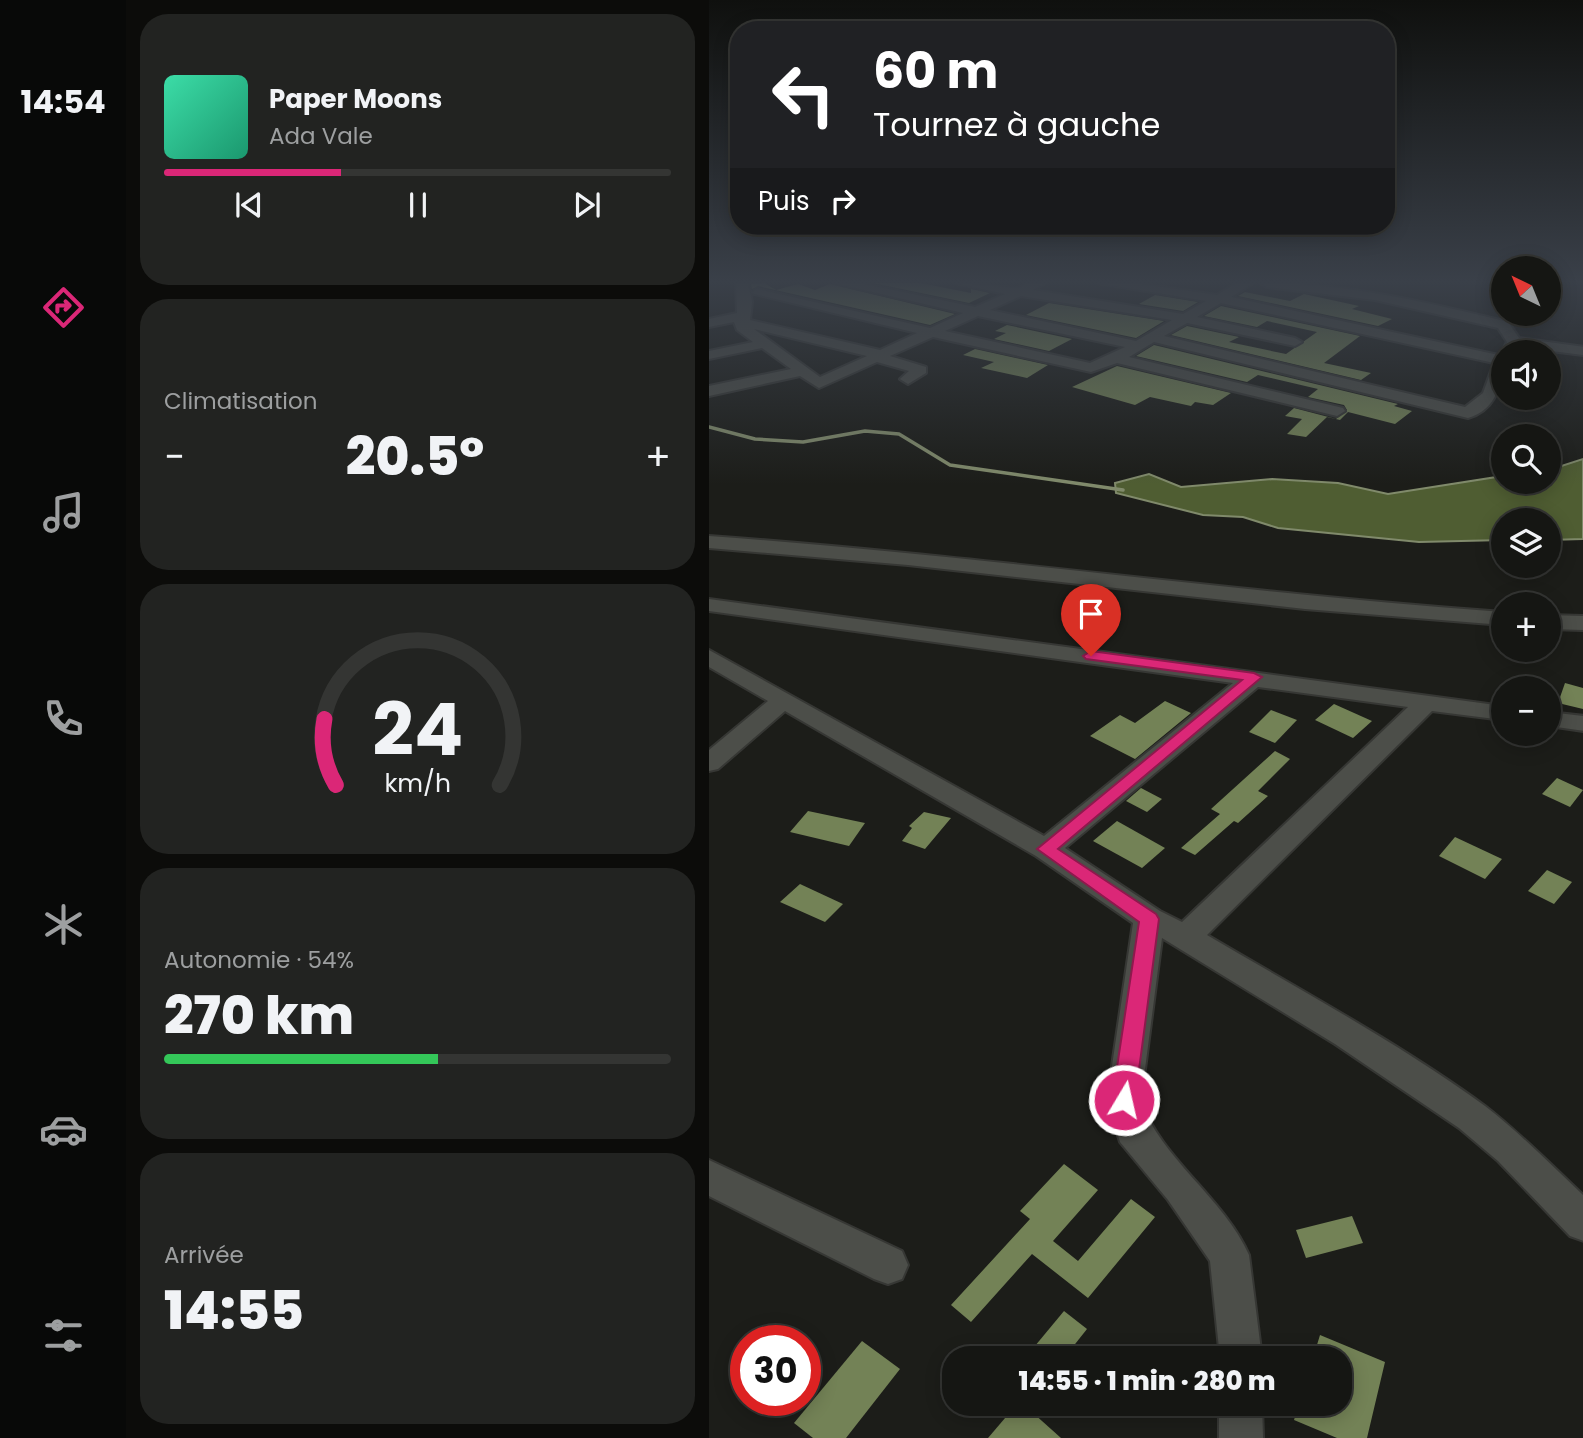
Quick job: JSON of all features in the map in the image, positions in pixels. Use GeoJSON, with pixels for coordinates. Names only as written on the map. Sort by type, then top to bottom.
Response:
{"type":"FeatureCollection","features":[{"type":"Feature","properties":{"kind":"street"},"geometry":{"type":"LineString","coordinates":[[709,355],[733,350]]}},
{"type":"Feature","properties":{"kind":"street"},"geometry":{"type":"LineString","coordinates":[[771,350],[815,382],[823,382],[891,350]]}},
{"type":"Feature","properties":{"kind":"street"},"geometry":{"type":"LineString","coordinates":[[857,350],[921,370],[908,379]]}},
{"type":"Feature","properties":{"kind":"street"},"geometry":{"type":"LineString","coordinates":[[1010,350],[1091,368],[1129,350]]}},
{"type":"Feature","properties":{"kind":"street"},"geometry":{"type":"LineString","coordinates":[[1185,350],[1468,413],[1491,391]]}},
{"type":"Feature","properties":{"kind":"street"},"geometry":{"type":"LineString","coordinates":[[1457,350],[1491,357]]}},
{"type":"Feature","properties":{"kind":"street"},"geometry":{"type":"LineString","coordinates":[[1116,358],[1337,411]]}},
{"type":"Feature","properties":{"kind":"street"},"geometry":{"type":"LineString","coordinates":[[709,391],[800,372]]}},
{"type":"Feature","properties":{"kind":"street"},"geometry":{"type":"LineString","coordinates":[[709,542],[850,550],[1277,601],[1491,619]]}},
{"type":"Feature","properties":{"kind":"street"},"geometry":{"type":"LineString","coordinates":[[709,604],[1491,711]]}},
{"type":"Feature","properties":{"kind":"street"},"geometry":{"type":"LineString","coordinates":[[1561,622],[1583,622]]}},
{"type":"Feature","properties":{"kind":"street"},"geometry":{"type":"LineString","coordinates":[[709,657],[1046,849],[1149,919],[1186,937],[1347,1034],[1472,1117],[1511,1150],[1583,1223]]}},
{"type":"Feature","properties":{"kind":"street"},"geometry":{"type":"LineString","coordinates":[[1046,849],[1254,677]]}},
{"type":"Feature","properties":{"kind":"street"},"geometry":{"type":"LineString","coordinates":[[709,763],[783,700]]}},
{"type":"Feature","properties":{"kind":"street"},"geometry":{"type":"LineString","coordinates":[[1186,937],[1426,703]]}},
{"type":"Feature","properties":{"kind":"street"},"geometry":{"type":"LineString","coordinates":[[1561,721],[1583,724]]}},
{"type":"Feature","properties":{"kind":"street"},"geometry":{"type":"LineString","coordinates":[[1149,919],[1124,1100],[1133,1131],[1181,1188],[1229,1255],[1240,1346]]}},
{"type":"Feature","properties":{"kind":"street"},"geometry":{"type":"LineString","coordinates":[[709,1177],[888,1265]]}},
{"type":"Feature","properties":{"kind":"street"},"geometry":{"type":"LineString","coordinates":[[1241,1416],[1241,1438]]}},
{"type":"Feature","properties":{"kind":"shaded area"},"geometry":{"type":"Polygon","coordinates":[[[1583,459],[1583,539],[1561,540],[1561,508],[1491,508],[1491,540],[1419,542],[1278,528],[1243,517],[1203,515],[1116,493],[1115,483],[1149,474],[1181,487],[1272,479],[1338,483],[1388,494],[1491,478],[1491,494],[1561,494],[1561,466],[1583,459]]]}},
{"type":"Feature","properties":{"kind":"building"},"geometry":{"type":"Polygon","coordinates":[[[980,350],[1048,365],[1027,378],[981,368],[994,362],[963,355],[980,350]]]}},
{"type":"Feature","properties":{"kind":"building"},"geometry":{"type":"Polygon","coordinates":[[[1146,350],[1175,350],[1398,404],[1394,406],[1412,411],[1395,424],[1348,412],[1340,420],[1327,417],[1306,437],[1287,434],[1302,419],[1285,416],[1294,408],[1336,419],[1347,410],[1344,405],[1308,397],[1318,389],[1258,375],[1247,382],[1136,356],[1146,350]]]}},
{"type":"Feature","properties":{"kind":"building"},"geometry":{"type":"Polygon","coordinates":[[[1235,350],[1268,350],[1286,354],[1291,350],[1341,350],[1324,363],[1371,373],[1361,380],[1235,350]]]}},
{"type":"Feature","properties":{"kind":"building"},"geometry":{"type":"Polygon","coordinates":[[[1117,366],[1231,393],[1213,405],[1195,402],[1191,406],[1150,397],[1135,405],[1072,387],[1117,366]]]}},
{"type":"Feature","properties":{"kind":"building"},"geometry":{"type":"Polygon","coordinates":[[[1565,683],[1583,688],[1583,709],[1561,704],[1565,683]]]}},
{"type":"Feature","properties":{"kind":"building"},"geometry":{"type":"Polygon","coordinates":[[[1165,701],[1191,713],[1135,759],[1090,736],[1120,715],[1135,723],[1165,701]]]}},
{"type":"Feature","properties":{"kind":"building"},"geometry":{"type":"Polygon","coordinates":[[[1334,704],[1372,721],[1353,738],[1315,720],[1334,704]]]}},
{"type":"Feature","properties":{"kind":"building"},"geometry":{"type":"Polygon","coordinates":[[[1271,710],[1297,720],[1275,743],[1249,732],[1271,710]]]}},
{"type":"Feature","properties":{"kind":"building"},"geometry":{"type":"Polygon","coordinates":[[[1275,751],[1290,759],[1258,791],[1268,796],[1238,823],[1234,821],[1195,855],[1181,848],[1220,814],[1211,809],[1275,751]]]}},
{"type":"Feature","properties":{"kind":"building"},"geometry":{"type":"Polygon","coordinates":[[[1557,778],[1583,790],[1570,807],[1542,794],[1557,778]]]}},
{"type":"Feature","properties":{"kind":"building"},"geometry":{"type":"Polygon","coordinates":[[[1141,788],[1162,799],[1147,812],[1126,801],[1141,788]]]}},
{"type":"Feature","properties":{"kind":"building"},"geometry":{"type":"Polygon","coordinates":[[[808,811],[865,823],[849,846],[790,832],[808,811]]]}},
{"type":"Feature","properties":{"kind":"building"},"geometry":{"type":"Polygon","coordinates":[[[924,812],[951,818],[925,849],[902,841],[912,828],[909,826],[924,812]]]}},
{"type":"Feature","properties":{"kind":"building"},"geometry":{"type":"Polygon","coordinates":[[[1117,821],[1165,848],[1142,868],[1093,841],[1117,821]]]}},
{"type":"Feature","properties":{"kind":"building"},"geometry":{"type":"Polygon","coordinates":[[[1455,837],[1502,859],[1485,879],[1439,856],[1455,837]]]}},
{"type":"Feature","properties":{"kind":"building"},"geometry":{"type":"Polygon","coordinates":[[[1547,870],[1572,882],[1554,904],[1528,891],[1547,870]]]}},
{"type":"Feature","properties":{"kind":"building"},"geometry":{"type":"Polygon","coordinates":[[[800,884],[843,904],[825,922],[780,902],[800,884]]]}},
{"type":"Feature","properties":{"kind":"building"},"geometry":{"type":"Polygon","coordinates":[[[1064,1164],[1098,1190],[1053,1241],[1078,1261],[1131,1199],[1155,1217],[1088,1298],[1032,1254],[971,1322],[951,1305],[1030,1219],[1020,1211],[1064,1164]]]}},
{"type":"Feature","properties":{"kind":"building"},"geometry":{"type":"Polygon","coordinates":[[[1352,1216],[1363,1243],[1306,1258],[1296,1230],[1352,1216]]]}},
{"type":"Feature","properties":{"kind":"building"},"geometry":{"type":"Polygon","coordinates":[[[1064,1311],[1087,1329],[1074,1346],[1035,1346],[1064,1311]]]}},
{"type":"Feature","properties":{"kind":"building"},"geometry":{"type":"Polygon","coordinates":[[[1320,1335],[1346,1346],[1317,1346],[1320,1335]]]}},
{"type":"Feature","properties":{"kind":"building"},"geometry":{"type":"Polygon","coordinates":[[[862,1341],[900,1369],[846,1438],[813,1438],[794,1423],[800,1416],[821,1416],[821,1390],[862,1341]]]}},
{"type":"Feature","properties":{"kind":"building"},"geometry":{"type":"Polygon","coordinates":[[[1352,1348],[1385,1362],[1367,1438],[1337,1438],[1294,1420],[1295,1416],[1352,1416],[1352,1348]]]}},
{"type":"Feature","properties":{"kind":"building"},"geometry":{"type":"Polygon","coordinates":[[[1007,1416],[1036,1416],[1061,1438],[988,1438],[1007,1416]]]}},
{"type":"Feature","properties":{"kind":"waterway"},"geometry":{"type":"LineString","coordinates":[[709,427],[755,439],[803,442],[865,431],[899,434],[950,465],[1123,490]]}},
{"type":"Feature","properties":{"kind":"route"},"geometry":{"type":"LineString","coordinates":[[1091,656],[1254,677],[1046,849],[1149,919],[1124,1100]]}}]}
